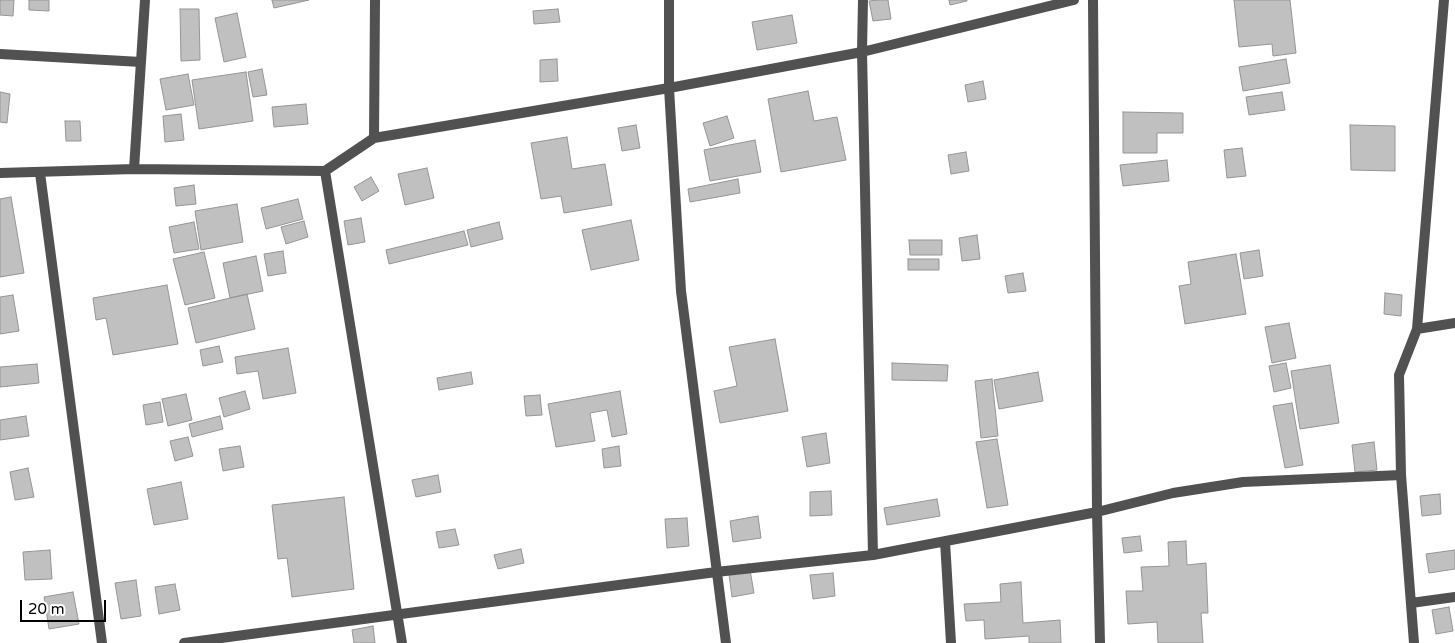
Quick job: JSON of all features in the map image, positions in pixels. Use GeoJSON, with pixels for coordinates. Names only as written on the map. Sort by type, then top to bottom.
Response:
{"type":"FeatureCollection","features":[{"type":"Feature","properties":{"kind":"street"},"geometry":{"type":"LineString","coordinates":[[134,168],[145,0]]}},
{"type":"Feature","properties":{"kind":"street"},"geometry":{"type":"LineString","coordinates":[[374,138],[375,0]]}},
{"type":"Feature","properties":{"kind":"street"},"geometry":{"type":"LineString","coordinates":[[669,0],[669,88],[681,291],[726,643]]}},
{"type":"Feature","properties":{"kind":"street"},"geometry":{"type":"LineString","coordinates":[[863,0],[862,52],[873,554]]}},
{"type":"Feature","properties":{"kind":"street"},"geometry":{"type":"LineString","coordinates":[[0,173],[134,168],[325,171],[374,138],[669,88],[862,52],[1074,0]]}},
{"type":"Feature","properties":{"kind":"street"},"geometry":{"type":"LineString","coordinates":[[1093,0],[1097,512],[1100,643]]}},
{"type":"Feature","properties":{"kind":"street"},"geometry":{"type":"LineString","coordinates":[[1414,643],[1401,475],[1399,375],[1417,328],[1444,0]]}},
{"type":"Feature","properties":{"kind":"street"},"geometry":{"type":"LineString","coordinates":[[0,54],[141,62]]}},
{"type":"Feature","properties":{"kind":"street"},"geometry":{"type":"LineString","coordinates":[[325,171],[402,643]]}},
{"type":"Feature","properties":{"kind":"street"},"geometry":{"type":"LineString","coordinates":[[40,173],[102,643]]}},
{"type":"Feature","properties":{"kind":"street"},"geometry":{"type":"LineString","coordinates":[[1417,328],[1455,323]]}},
{"type":"Feature","properties":{"kind":"street"},"geometry":{"type":"LineString","coordinates":[[184,643],[716,572],[873,554],[1097,512],[1173,493],[1243,482],[1401,475]]}},
{"type":"Feature","properties":{"kind":"street"},"geometry":{"type":"LineString","coordinates":[[945,541],[950,643]]}},
{"type":"Feature","properties":{"kind":"street"},"geometry":{"type":"LineString","coordinates":[[1411,603],[1455,597]]}},
{"type":"Feature","properties":{"kind":"building"},"geometry":{"type":"Polygon","coordinates":[[[0,0],[14,0],[13,16],[0,15],[0,0]]]}},
{"type":"Feature","properties":{"kind":"building"},"geometry":{"type":"Polygon","coordinates":[[[29,0],[49,0],[49,11],[29,10],[29,0]]]}},
{"type":"Feature","properties":{"kind":"building"},"geometry":{"type":"Polygon","coordinates":[[[272,0],[309,0],[274,8],[272,0]]]}},
{"type":"Feature","properties":{"kind":"building"},"geometry":{"type":"Polygon","coordinates":[[[888,0],[891,19],[873,21],[869,1],[888,0]]]}},
{"type":"Feature","properties":{"kind":"building"},"geometry":{"type":"Polygon","coordinates":[[[949,0],[967,0],[967,1],[950,5],[949,0]]]}},
{"type":"Feature","properties":{"kind":"building"},"geometry":{"type":"Polygon","coordinates":[[[1234,0],[1290,0],[1296,53],[1273,56],[1272,44],[1239,47],[1234,0]]]}},
{"type":"Feature","properties":{"kind":"building"},"geometry":{"type":"Polygon","coordinates":[[[180,9],[199,9],[200,60],[181,61],[180,9]]]}},
{"type":"Feature","properties":{"kind":"building"},"geometry":{"type":"Polygon","coordinates":[[[558,9],[560,22],[534,24],[533,11],[558,9]]]}},
{"type":"Feature","properties":{"kind":"building"},"geometry":{"type":"Polygon","coordinates":[[[237,13],[246,57],[224,62],[215,18],[237,13]]]}},
{"type":"Feature","properties":{"kind":"building"},"geometry":{"type":"Polygon","coordinates":[[[792,15],[797,43],[757,50],[752,22],[792,15]]]}},
{"type":"Feature","properties":{"kind":"building"},"geometry":{"type":"Polygon","coordinates":[[[557,59],[558,81],[540,82],[540,60],[557,59]]]}},
{"type":"Feature","properties":{"kind":"building"},"geometry":{"type":"Polygon","coordinates":[[[1286,59],[1290,83],[1243,91],[1239,67],[1286,59]]]}},
{"type":"Feature","properties":{"kind":"building"},"geometry":{"type":"Polygon","coordinates":[[[262,69],[267,95],[253,97],[248,72],[262,69]]]}},
{"type":"Feature","properties":{"kind":"building"},"geometry":{"type":"Polygon","coordinates":[[[246,72],[253,121],[199,129],[192,80],[246,72]]]}},
{"type":"Feature","properties":{"kind":"building"},"geometry":{"type":"Polygon","coordinates":[[[188,74],[194,105],[166,110],[160,79],[188,74]]]}},
{"type":"Feature","properties":{"kind":"building"},"geometry":{"type":"Polygon","coordinates":[[[983,81],[986,99],[968,102],[965,85],[983,81]]]}},
{"type":"Feature","properties":{"kind":"building"},"geometry":{"type":"Polygon","coordinates":[[[808,91],[814,121],[837,117],[846,160],[781,172],[768,99],[808,91]]]}},
{"type":"Feature","properties":{"kind":"building"},"geometry":{"type":"Polygon","coordinates":[[[0,92],[10,94],[7,123],[0,122],[0,92]]]}},
{"type":"Feature","properties":{"kind":"building"},"geometry":{"type":"Polygon","coordinates":[[[1282,92],[1285,110],[1249,115],[1246,97],[1282,92]]]}},
{"type":"Feature","properties":{"kind":"building"},"geometry":{"type":"Polygon","coordinates":[[[306,104],[308,124],[274,127],[272,107],[306,104]]]}},
{"type":"Feature","properties":{"kind":"building"},"geometry":{"type":"Polygon","coordinates":[[[1123,112],[1183,113],[1183,133],[1157,133],[1157,153],[1123,153],[1123,112]]]}},
{"type":"Feature","properties":{"kind":"building"},"geometry":{"type":"Polygon","coordinates":[[[181,114],[184,140],[165,142],[163,116],[181,114]]]}},
{"type":"Feature","properties":{"kind":"building"},"geometry":{"type":"Polygon","coordinates":[[[727,116],[734,138],[710,146],[703,123],[727,116]]]}},
{"type":"Feature","properties":{"kind":"building"},"geometry":{"type":"Polygon","coordinates":[[[65,121],[80,121],[81,141],[66,141],[65,121]]]}},
{"type":"Feature","properties":{"kind":"building"},"geometry":{"type":"Polygon","coordinates":[[[636,125],[640,148],[622,151],[618,128],[636,125]]]}},
{"type":"Feature","properties":{"kind":"building"},"geometry":{"type":"Polygon","coordinates":[[[1350,125],[1395,126],[1395,171],[1351,170],[1350,125]]]}},
{"type":"Feature","properties":{"kind":"building"},"geometry":{"type":"Polygon","coordinates":[[[567,137],[572,169],[605,164],[612,205],[564,213],[561,196],[541,199],[531,143],[567,137]]]}},
{"type":"Feature","properties":{"kind":"building"},"geometry":{"type":"Polygon","coordinates":[[[755,140],[761,172],[710,181],[704,150],[755,140]]]}},
{"type":"Feature","properties":{"kind":"building"},"geometry":{"type":"Polygon","coordinates":[[[1242,148],[1246,176],[1227,178],[1224,150],[1242,148]]]}},
{"type":"Feature","properties":{"kind":"building"},"geometry":{"type":"Polygon","coordinates":[[[966,152],[969,171],[951,174],[948,155],[966,152]]]}},
{"type":"Feature","properties":{"kind":"building"},"geometry":{"type":"Polygon","coordinates":[[[1167,160],[1169,181],[1123,186],[1120,165],[1167,160]]]}},
{"type":"Feature","properties":{"kind":"building"},"geometry":{"type":"Polygon","coordinates":[[[427,168],[434,198],[405,205],[398,174],[427,168]]]}},
{"type":"Feature","properties":{"kind":"building"},"geometry":{"type":"Polygon","coordinates":[[[371,177],[379,191],[362,201],[354,187],[371,177]]]}},
{"type":"Feature","properties":{"kind":"building"},"geometry":{"type":"Polygon","coordinates":[[[738,179],[740,193],[690,202],[688,189],[738,179]]]}},
{"type":"Feature","properties":{"kind":"building"},"geometry":{"type":"Polygon","coordinates":[[[194,185],[196,204],[176,206],[174,188],[194,185]]]}},
{"type":"Feature","properties":{"kind":"building"},"geometry":{"type":"Polygon","coordinates":[[[11,197],[24,273],[0,277],[0,199],[11,197]]]}},
{"type":"Feature","properties":{"kind":"building"},"geometry":{"type":"Polygon","coordinates":[[[298,199],[303,219],[266,229],[261,208],[298,199]]]}},
{"type":"Feature","properties":{"kind":"building"},"geometry":{"type":"Polygon","coordinates":[[[237,204],[243,242],[201,250],[195,211],[237,204]]]}},
{"type":"Feature","properties":{"kind":"building"},"geometry":{"type":"Polygon","coordinates":[[[361,218],[365,242],[348,245],[344,221],[361,218]]]}},
{"type":"Feature","properties":{"kind":"building"},"geometry":{"type":"Polygon","coordinates":[[[631,220],[639,260],[591,270],[582,230],[631,220]]]}},
{"type":"Feature","properties":{"kind":"building"},"geometry":{"type":"Polygon","coordinates":[[[304,221],[308,237],[286,244],[281,227],[304,221]]]}},
{"type":"Feature","properties":{"kind":"building"},"geometry":{"type":"Polygon","coordinates":[[[194,222],[199,249],[174,253],[169,227],[194,222]]]}},
{"type":"Feature","properties":{"kind":"building"},"geometry":{"type":"Polygon","coordinates":[[[499,222],[503,239],[471,247],[467,230],[499,222]]]}},
{"type":"Feature","properties":{"kind":"building"},"geometry":{"type":"Polygon","coordinates":[[[464,231],[468,245],[389,264],[386,250],[464,231]]]}},
{"type":"Feature","properties":{"kind":"building"},"geometry":{"type":"Polygon","coordinates":[[[977,235],[980,259],[962,261],[959,238],[977,235]]]}},
{"type":"Feature","properties":{"kind":"building"},"geometry":{"type":"Polygon","coordinates":[[[909,240],[942,240],[942,255],[910,255],[909,240]]]}},
{"type":"Feature","properties":{"kind":"building"},"geometry":{"type":"Polygon","coordinates":[[[1259,250],[1263,276],[1244,279],[1240,253],[1259,250]]]}},
{"type":"Feature","properties":{"kind":"building"},"geometry":{"type":"Polygon","coordinates":[[[283,251],[286,273],[268,276],[264,254],[283,251]]]}},
{"type":"Feature","properties":{"kind":"building"},"geometry":{"type":"Polygon","coordinates":[[[204,252],[215,298],[185,305],[173,259],[204,252]]]}},
{"type":"Feature","properties":{"kind":"building"},"geometry":{"type":"Polygon","coordinates":[[[1236,254],[1246,314],[1185,324],[1179,286],[1191,284],[1188,262],[1236,254]]]}},
{"type":"Feature","properties":{"kind":"building"},"geometry":{"type":"Polygon","coordinates":[[[256,256],[263,291],[230,298],[223,263],[256,256]]]}},
{"type":"Feature","properties":{"kind":"building"},"geometry":{"type":"Polygon","coordinates":[[[908,259],[939,259],[939,270],[908,270],[908,259]]]}},
{"type":"Feature","properties":{"kind":"building"},"geometry":{"type":"Polygon","coordinates":[[[1023,273],[1026,291],[1008,293],[1005,276],[1023,273]]]}},
{"type":"Feature","properties":{"kind":"building"},"geometry":{"type":"Polygon","coordinates":[[[167,285],[178,344],[113,355],[106,318],[96,320],[93,298],[167,285]]]}},
{"type":"Feature","properties":{"kind":"building"},"geometry":{"type":"Polygon","coordinates":[[[1385,293],[1402,295],[1401,316],[1384,314],[1385,293]]]}},
{"type":"Feature","properties":{"kind":"building"},"geometry":{"type":"Polygon","coordinates":[[[247,294],[255,329],[196,343],[188,308],[247,294]]]}},
{"type":"Feature","properties":{"kind":"building"},"geometry":{"type":"Polygon","coordinates":[[[13,295],[19,331],[0,334],[0,297],[13,295]]]}},
{"type":"Feature","properties":{"kind":"building"},"geometry":{"type":"Polygon","coordinates":[[[1289,323],[1296,358],[1272,363],[1265,327],[1289,323]]]}},
{"type":"Feature","properties":{"kind":"building"},"geometry":{"type":"Polygon","coordinates":[[[775,339],[788,411],[720,423],[714,391],[737,386],[729,347],[775,339]]]}},
{"type":"Feature","properties":{"kind":"building"},"geometry":{"type":"Polygon","coordinates":[[[219,346],[223,362],[203,366],[200,350],[219,346]]]}},
{"type":"Feature","properties":{"kind":"building"},"geometry":{"type":"Polygon","coordinates":[[[288,348],[296,393],[263,399],[258,371],[237,374],[235,357],[288,348]]]}},
{"type":"Feature","properties":{"kind":"building"},"geometry":{"type":"Polygon","coordinates":[[[892,363],[948,365],[947,381],[892,380],[892,363]]]}},
{"type":"Feature","properties":{"kind":"building"},"geometry":{"type":"Polygon","coordinates":[[[1286,363],[1291,388],[1274,392],[1269,366],[1286,363]]]}},
{"type":"Feature","properties":{"kind":"building"},"geometry":{"type":"Polygon","coordinates":[[[37,364],[39,383],[0,387],[0,367],[37,364]]]}},
{"type":"Feature","properties":{"kind":"building"},"geometry":{"type":"Polygon","coordinates":[[[1330,365],[1339,423],[1300,429],[1291,371],[1330,365]]]}},
{"type":"Feature","properties":{"kind":"building"},"geometry":{"type":"Polygon","coordinates":[[[471,372],[473,384],[439,390],[437,378],[471,372]]]}},
{"type":"Feature","properties":{"kind":"building"},"geometry":{"type":"Polygon","coordinates":[[[1038,372],[1043,401],[999,409],[994,380],[1038,372]]]}},
{"type":"Feature","properties":{"kind":"building"},"geometry":{"type":"Polygon","coordinates":[[[992,379],[998,436],[981,438],[975,381],[992,379]]]}},
{"type":"Feature","properties":{"kind":"building"},"geometry":{"type":"Polygon","coordinates":[[[245,391],[250,409],[224,417],[219,398],[245,391]]]}},
{"type":"Feature","properties":{"kind":"building"},"geometry":{"type":"Polygon","coordinates":[[[620,391],[627,434],[612,437],[607,410],[590,413],[595,441],[556,447],[548,404],[620,391]]]}},
{"type":"Feature","properties":{"kind":"building"},"geometry":{"type":"Polygon","coordinates":[[[186,394],[192,420],[168,426],[162,399],[186,394]]]}},
{"type":"Feature","properties":{"kind":"building"},"geometry":{"type":"Polygon","coordinates":[[[540,395],[542,415],[526,416],[524,396],[540,395]]]}},
{"type":"Feature","properties":{"kind":"building"},"geometry":{"type":"Polygon","coordinates":[[[160,402],[163,422],[146,425],[143,405],[160,402]]]}},
{"type":"Feature","properties":{"kind":"building"},"geometry":{"type":"Polygon","coordinates":[[[1292,403],[1303,465],[1285,468],[1273,406],[1292,403]]]}},
{"type":"Feature","properties":{"kind":"building"},"geometry":{"type":"Polygon","coordinates":[[[26,416],[29,436],[0,440],[0,420],[26,416]]]}},
{"type":"Feature","properties":{"kind":"building"},"geometry":{"type":"Polygon","coordinates":[[[220,416],[223,429],[192,437],[189,424],[220,416]]]}},
{"type":"Feature","properties":{"kind":"building"},"geometry":{"type":"Polygon","coordinates":[[[826,433],[830,463],[807,467],[802,437],[826,433]]]}},
{"type":"Feature","properties":{"kind":"building"},"geometry":{"type":"Polygon","coordinates":[[[188,437],[193,456],[175,461],[170,441],[188,437]]]}},
{"type":"Feature","properties":{"kind":"building"},"geometry":{"type":"Polygon","coordinates":[[[997,439],[1008,505],[987,508],[976,442],[997,439]]]}},
{"type":"Feature","properties":{"kind":"building"},"geometry":{"type":"Polygon","coordinates":[[[1374,442],[1377,470],[1355,472],[1352,445],[1374,442]]]}},
{"type":"Feature","properties":{"kind":"building"},"geometry":{"type":"Polygon","coordinates":[[[240,446],[244,467],[223,471],[219,449],[240,446]]]}},
{"type":"Feature","properties":{"kind":"building"},"geometry":{"type":"Polygon","coordinates":[[[619,446],[621,466],[604,468],[602,449],[619,446]]]}},
{"type":"Feature","properties":{"kind":"building"},"geometry":{"type":"Polygon","coordinates":[[[28,468],[34,497],[15,500],[10,472],[28,468]]]}},
{"type":"Feature","properties":{"kind":"building"},"geometry":{"type":"Polygon","coordinates":[[[438,475],[441,492],[416,497],[412,480],[438,475]]]}},
{"type":"Feature","properties":{"kind":"building"},"geometry":{"type":"Polygon","coordinates":[[[181,482],[188,519],[154,525],[147,489],[181,482]]]}},
{"type":"Feature","properties":{"kind":"building"},"geometry":{"type":"Polygon","coordinates":[[[831,491],[832,515],[810,516],[810,492],[831,491]]]}},
{"type":"Feature","properties":{"kind":"building"},"geometry":{"type":"Polygon","coordinates":[[[1440,494],[1441,514],[1422,516],[1420,496],[1440,494]]]}},
{"type":"Feature","properties":{"kind":"building"},"geometry":{"type":"Polygon","coordinates":[[[344,497],[354,589],[292,597],[287,558],[278,559],[272,505],[344,497]]]}},
{"type":"Feature","properties":{"kind":"building"},"geometry":{"type":"Polygon","coordinates":[[[937,499],[940,516],[887,525],[884,508],[937,499]]]}},
{"type":"Feature","properties":{"kind":"building"},"geometry":{"type":"Polygon","coordinates":[[[758,516],[761,538],[733,542],[730,521],[758,516]]]}},
{"type":"Feature","properties":{"kind":"building"},"geometry":{"type":"Polygon","coordinates":[[[687,518],[689,546],[667,548],[665,519],[687,518]]]}},
{"type":"Feature","properties":{"kind":"building"},"geometry":{"type":"Polygon","coordinates":[[[455,529],[459,545],[439,548],[436,532],[455,529]]]}},
{"type":"Feature","properties":{"kind":"building"},"geometry":{"type":"Polygon","coordinates":[[[1140,536],[1142,551],[1124,553],[1122,538],[1140,536]]]}},
{"type":"Feature","properties":{"kind":"building"},"geometry":{"type":"Polygon","coordinates":[[[1186,541],[1187,565],[1206,563],[1208,613],[1201,613],[1203,643],[1158,643],[1157,622],[1128,624],[1126,591],[1143,591],[1141,567],[1169,566],[1168,542],[1186,541]]]}},
{"type":"Feature","properties":{"kind":"building"},"geometry":{"type":"Polygon","coordinates":[[[521,549],[524,563],[498,569],[494,555],[521,549]]]}},
{"type":"Feature","properties":{"kind":"building"},"geometry":{"type":"Polygon","coordinates":[[[50,550],[52,579],[25,580],[23,552],[50,550]]]}},
{"type":"Feature","properties":{"kind":"building"},"geometry":{"type":"Polygon","coordinates":[[[1455,550],[1455,569],[1429,573],[1426,554],[1455,550]]]}},
{"type":"Feature","properties":{"kind":"building"},"geometry":{"type":"Polygon","coordinates":[[[749,564],[754,593],[732,597],[728,567],[749,564]]]}},
{"type":"Feature","properties":{"kind":"building"},"geometry":{"type":"Polygon","coordinates":[[[833,573],[835,596],[813,599],[810,575],[833,573]]]}},
{"type":"Feature","properties":{"kind":"building"},"geometry":{"type":"Polygon","coordinates":[[[136,580],[141,616],[121,619],[115,583],[136,580]]]}},
{"type":"Feature","properties":{"kind":"building"},"geometry":{"type":"Polygon","coordinates":[[[1021,582],[1023,623],[1060,620],[1061,643],[1029,643],[1029,636],[985,639],[984,620],[966,621],[964,604],[1001,602],[1000,584],[1021,582]]]}},
{"type":"Feature","properties":{"kind":"building"},"geometry":{"type":"Polygon","coordinates":[[[175,584],[180,610],[159,614],[155,587],[175,584]]]}},
{"type":"Feature","properties":{"kind":"building"},"geometry":{"type":"Polygon","coordinates":[[[73,592],[79,624],[49,629],[44,597],[73,592]]]}},
{"type":"Feature","properties":{"kind":"building"},"geometry":{"type":"Polygon","coordinates":[[[1449,607],[1453,631],[1436,634],[1432,610],[1449,607]]]}},
{"type":"Feature","properties":{"kind":"building"},"geometry":{"type":"Polygon","coordinates":[[[373,626],[375,643],[354,643],[352,630],[373,626]]]}}]}
